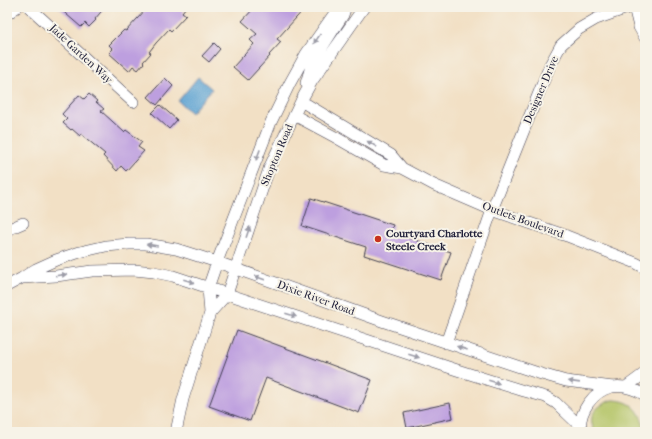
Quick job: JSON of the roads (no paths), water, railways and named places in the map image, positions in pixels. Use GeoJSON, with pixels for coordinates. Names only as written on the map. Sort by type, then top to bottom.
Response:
{"type":"FeatureCollection","features":[{"type":"Feature","properties":{"kind":"street"},"geometry":{"type":"LineString","coordinates":[[7,14],[17,7]]}},
{"type":"Feature","properties":{"kind":"street","name":"Jade Garden Way"},"geometry":{"type":"LineString","coordinates":[[30,7],[133,102]]}},
{"type":"Feature","properties":{"kind":"street","name":"Shopton Road"},"geometry":{"type":"LineString","coordinates":[[176,432],[183,399],[210,313],[208,288],[217,262],[279,104],[306,54],[339,7]]}},
{"type":"Feature","properties":{"kind":"street"},"geometry":{"type":"LineString","coordinates":[[301,101],[312,63],[343,15],[345,9],[344,7]]}},
{"type":"Feature","properties":{"kind":"street","name":"Shopton Road"},"geometry":{"type":"LineString","coordinates":[[210,313],[227,294],[269,169],[301,101],[312,81],[364,7]]}},
{"type":"Feature","properties":{"kind":"street","name":"Designer Drive"},"geometry":{"type":"LineString","coordinates":[[446,343],[492,210],[550,65],[561,45],[579,29],[596,20],[630,7]]}},
{"type":"Feature","properties":{"kind":"street"},"geometry":{"type":"LineString","coordinates":[[634,7],[639,27],[645,38]]}},
{"type":"Feature","properties":{"kind":"street","name":"Outlets Boulevard"},"geometry":{"type":"LineString","coordinates":[[301,101],[391,155],[402,168]]}},
{"type":"Feature","properties":{"kind":"street","name":"Outlets Boulevard"},"geometry":{"type":"LineString","coordinates":[[294,115],[335,136],[384,165],[402,168],[434,185],[492,210],[567,236],[636,263],[645,268]]}},
{"type":"Feature","properties":{"kind":"street"},"geometry":{"type":"LineString","coordinates":[[7,230],[23,224]]}},
{"type":"Feature","properties":{"kind":"street","name":"Dixie River Road"},"geometry":{"type":"LineString","coordinates":[[7,286],[36,269],[80,252],[106,246],[146,244],[176,249],[217,262],[538,374],[566,381],[613,387],[626,387]]}},
{"type":"Feature","properties":{"kind":"street","name":"Dixie River Road"},"geometry":{"type":"LineString","coordinates":[[22,278],[56,276],[92,271],[134,270],[173,276],[524,392],[546,397],[556,403],[581,430]]}},
{"type":"Feature","properties":{"kind":"street"},"geometry":{"type":"LineString","coordinates":[[626,387],[645,373]]}},
{"type":"Feature","properties":{"kind":"street"},"geometry":{"type":"LineString","coordinates":[[581,430],[582,416],[586,406],[602,391],[613,387]]}},
{"type":"Feature","properties":{"kind":"street"},"geometry":{"type":"LineString","coordinates":[[626,387],[637,390],[645,395]]}},
{"type":"Feature","properties":{"kind":"water"},"geometry":{"type":"Polygon","coordinates":[[[198,77],[212,89],[191,113],[178,101],[198,77]]]}},
{"type":"Feature","properties":{"kind":"place","name":"Courtyard Charlotte Steele Creek"},"geometry":{"type":"Point","coordinates":[378,239]}}]}
